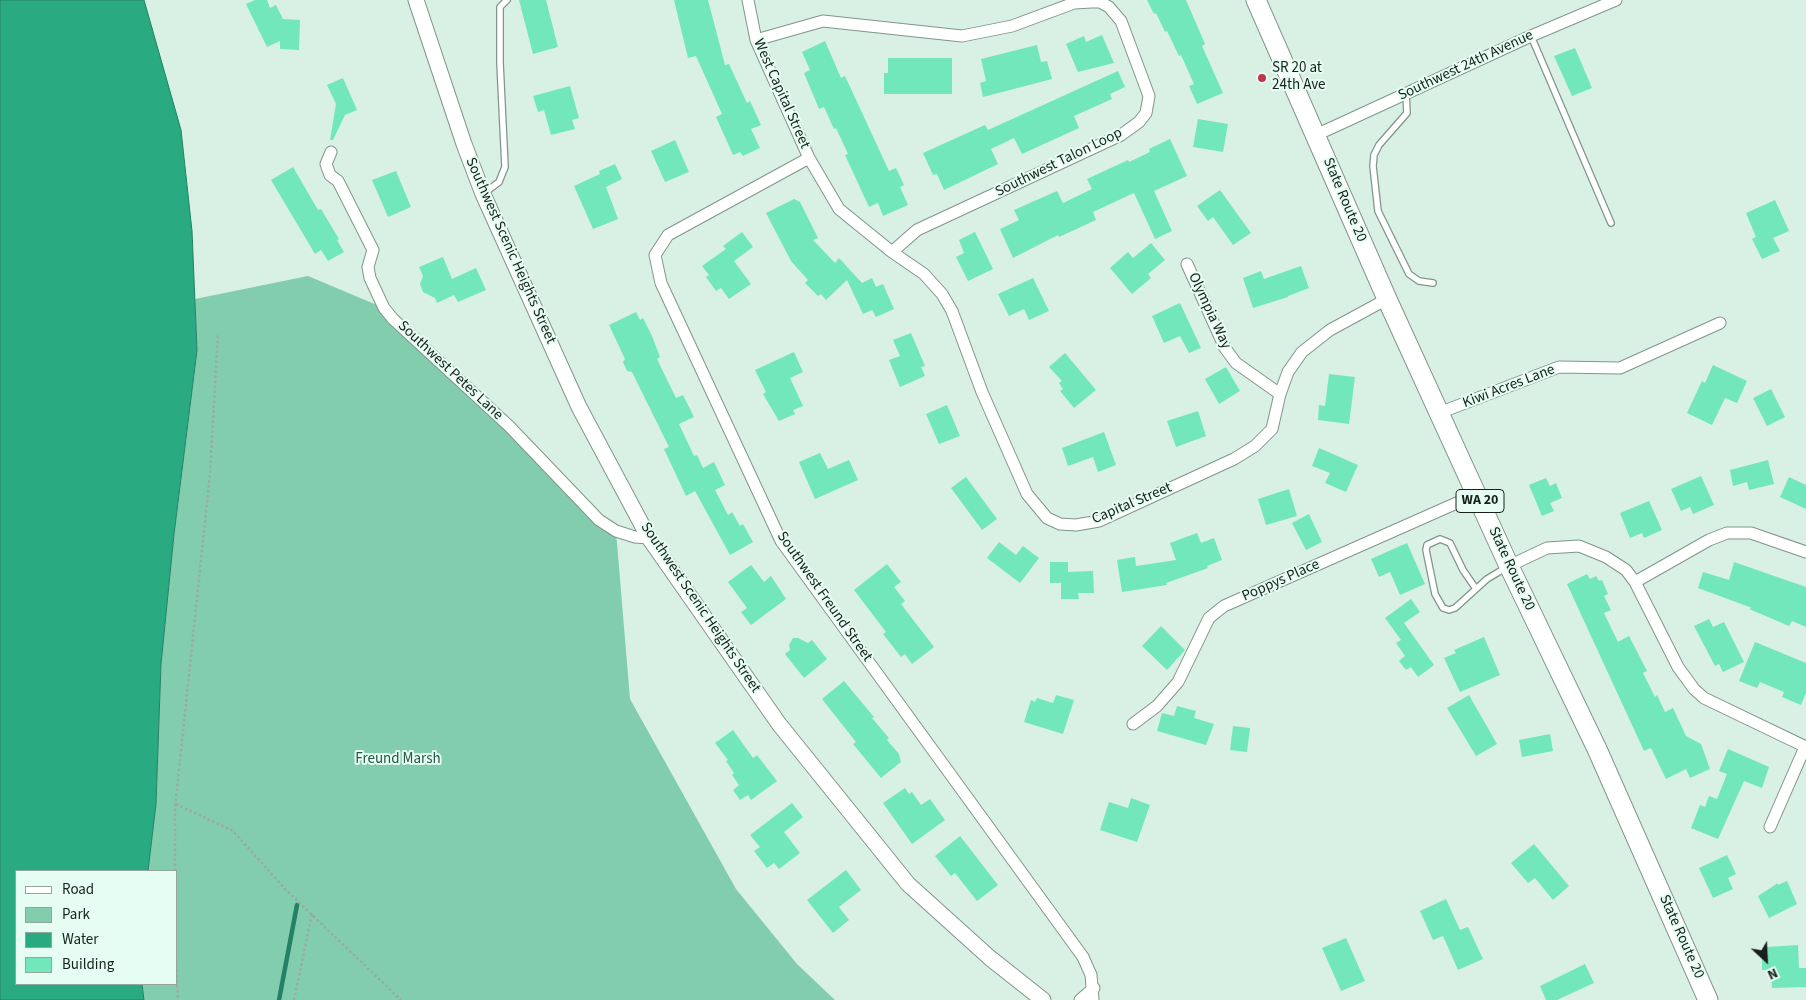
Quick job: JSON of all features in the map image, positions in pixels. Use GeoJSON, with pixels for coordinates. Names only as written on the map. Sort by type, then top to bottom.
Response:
{"type":"FeatureCollection","features":[{"type":"Feature","properties":{"kind":"main road","name":"State Route 20"},"geometry":{"type":"LineString","coordinates":[[1256,0],[1387,299],[1478,494],[1509,566],[1598,749],[1708,1000]]}},
{"type":"Feature","properties":{"kind":"street","name":"Southwest Scenic Heights Street"},"geometry":{"type":"LineString","coordinates":[[416,0],[464,144],[484,194],[579,407],[649,538],[779,724],[908,884],[990,958],[1043,1000]]}},
{"type":"Feature","properties":{"kind":"street","name":"West Capital Street"},"geometry":{"type":"LineString","coordinates":[[748,0],[756,40],[809,158],[839,209],[892,252]]}},
{"type":"Feature","properties":{"kind":"street","name":"Southwest 24th Avenue"},"geometry":{"type":"LineString","coordinates":[[1316,135],[1531,36],[1616,0]]}},
{"type":"Feature","properties":{"kind":"street","name":"Southwest Talon Loop"},"geometry":{"type":"LineString","coordinates":[[756,40],[823,21],[962,36],[1012,26],[1074,3],[1092,2],[1100,2],[1110,7],[1121,21],[1149,96],[1146,113],[1139,122],[1120,135],[917,230],[892,252]]}},
{"type":"Feature","properties":{"kind":"street","name":"Southwest Petes Lane"},"geometry":{"type":"LineString","coordinates":[[331,152],[326,164],[330,175],[338,181],[373,250],[368,267],[370,278],[384,308],[393,319],[509,426],[599,520],[623,533],[635,537],[649,538]]}},
{"type":"Feature","properties":{"kind":"street","name":"Southwest Freund Street"},"geometry":{"type":"LineString","coordinates":[[809,158],[668,235],[655,255],[661,283],[781,541],[1083,957],[1091,975],[1094,994],[1080,1000]]}},
{"type":"Feature","properties":{"kind":"street","name":"Capital Street"},"geometry":{"type":"LineString","coordinates":[[892,252],[924,274],[942,294],[952,310],[982,392],[1027,494],[1047,518],[1060,524],[1076,525],[1099,521],[1234,459],[1255,446],[1272,429],[1280,394],[1288,372],[1302,352],[1313,341],[1387,299]]}},
{"type":"Feature","properties":{"kind":"street","name":"Olympia Way"},"geometry":{"type":"LineString","coordinates":[[1187,264],[1225,348],[1236,363],[1280,394]]}},
{"type":"Feature","properties":{"kind":"street","name":"Kiwi Acres Lane"},"geometry":{"type":"LineString","coordinates":[[1439,413],[1559,367],[1620,368],[1720,323]]}},
{"type":"Feature","properties":{"kind":"street","name":"Poppys Place"},"geometry":{"type":"LineString","coordinates":[[1133,724],[1157,706],[1178,682],[1209,618],[1224,606],[1478,494]]}},
{"type":"Feature","properties":{"kind":"street"},"geometry":{"type":"LineString","coordinates":[[1635,582],[1709,540],[1727,533],[1751,533],[1806,552]]}},
{"type":"Feature","properties":{"kind":"street"},"geometry":{"type":"LineString","coordinates":[[1509,566],[1547,548],[1580,546],[1606,556],[1626,570],[1635,582],[1678,667],[1699,694],[1805,747],[1770,827]]}},
{"type":"Feature","properties":{"kind":"lane"},"geometry":{"type":"LineString","coordinates":[[484,194],[500,182],[505,167],[500,6],[507,0]]}},
{"type":"Feature","properties":{"kind":"lane"},"geometry":{"type":"LineString","coordinates":[[1531,36],[1611,222]]}},
{"type":"Feature","properties":{"kind":"lane"},"geometry":{"type":"LineString","coordinates":[[1406,94],[1407,113],[1379,145],[1374,155],[1373,166],[1378,211],[1409,274],[1419,281],[1433,284]]}},
{"type":"Feature","properties":{"kind":"lane"},"geometry":{"type":"LineString","coordinates":[[1476,589],[1463,570],[1450,543],[1440,539],[1427,545],[1426,550],[1435,594],[1443,608],[1449,610],[1455,608],[1476,589],[1487,579],[1509,566]]}},
{"type":"Feature","properties":{"kind":"path"},"geometry":{"type":"LineString","coordinates":[[175,870],[176,804],[210,474],[218,333]]}},
{"type":"Feature","properties":{"kind":"path"},"geometry":{"type":"LineString","coordinates":[[176,804],[233,831],[288,891],[401,1000]]}},
{"type":"Feature","properties":{"kind":"path"},"geometry":{"type":"LineString","coordinates":[[294,1000],[312,914]]}},
{"type":"Feature","properties":{"kind":"path"},"geometry":{"type":"LineString","coordinates":[[177,985],[178,1000]]}},
{"type":"Feature","properties":{"kind":"green space","name":"Freund Marsh"},"geometry":{"type":"Polygon","coordinates":[[[308,276],[384,308],[616,531],[630,699],[736,889],[797,964],[835,1000],[144,1000],[142,985],[178,985],[178,870],[148,870],[156,804],[161,664],[174,534],[197,350],[195,299],[308,276]]]}},
{"type":"Feature","properties":{"kind":"water"},"geometry":{"type":"Polygon","coordinates":[[[0,0],[144,0],[181,130],[192,231],[197,350],[174,534],[161,664],[156,804],[148,870],[15,870],[15,985],[142,985],[144,1000],[0,1000],[0,0]]]}},
{"type":"Feature","properties":{"kind":"building"},"geometry":{"type":"Polygon","coordinates":[[[255,0],[267,0],[270,8],[276,5],[283,19],[300,20],[299,50],[280,49],[280,41],[267,47],[246,4],[255,0]]]}},
{"type":"Feature","properties":{"kind":"building"},"geometry":{"type":"Polygon","coordinates":[[[519,0],[546,0],[558,47],[533,54],[519,0]]]}},
{"type":"Feature","properties":{"kind":"building"},"geometry":{"type":"Polygon","coordinates":[[[674,0],[708,0],[725,65],[729,64],[747,103],[750,101],[761,125],[751,129],[760,148],[743,156],[740,152],[733,155],[716,117],[722,114],[696,56],[688,58],[674,0]]]}},
{"type":"Feature","properties":{"kind":"building"},"geometry":{"type":"Polygon","coordinates":[[[1147,0],[1186,0],[1205,44],[1202,46],[1223,93],[1197,104],[1189,86],[1194,84],[1181,55],[1179,56],[1167,31],[1165,32],[1147,0]]]}},
{"type":"Feature","properties":{"kind":"building"},"geometry":{"type":"Polygon","coordinates":[[[1102,35],[1114,63],[1078,72],[1066,44],[1084,36],[1086,42],[1102,35]]]}},
{"type":"Feature","properties":{"kind":"building"},"geometry":{"type":"Polygon","coordinates":[[[825,41],[841,78],[845,76],[889,171],[896,168],[904,185],[900,187],[908,205],[883,216],[878,203],[869,207],[845,155],[848,154],[836,128],[834,129],[824,107],[819,109],[804,73],[810,70],[802,52],[825,41]]]}},
{"type":"Feature","properties":{"kind":"building"},"geometry":{"type":"Polygon","coordinates":[[[1037,45],[1041,62],[1047,61],[1052,79],[983,97],[980,83],[986,81],[981,59],[1037,45]]]}},
{"type":"Feature","properties":{"kind":"building"},"geometry":{"type":"Polygon","coordinates":[[[1575,48],[1592,88],[1572,96],[1554,56],[1575,48]]]}},
{"type":"Feature","properties":{"kind":"building"},"geometry":{"type":"Polygon","coordinates":[[[888,58],[952,58],[952,94],[884,94],[884,73],[888,73],[888,58]]]}},
{"type":"Feature","properties":{"kind":"building"},"geometry":{"type":"Polygon","coordinates":[[[1118,71],[1125,87],[1110,94],[1112,99],[1074,116],[1079,128],[1022,154],[1014,138],[991,149],[998,164],[944,190],[937,174],[933,175],[923,153],[985,125],[988,130],[1118,71]]]}},
{"type":"Feature","properties":{"kind":"building"},"geometry":{"type":"Polygon","coordinates":[[[343,78],[357,110],[345,115],[333,140],[330,140],[336,104],[327,85],[343,78]]]}},
{"type":"Feature","properties":{"kind":"building"},"geometry":{"type":"Polygon","coordinates":[[[570,86],[579,118],[572,120],[575,129],[551,135],[544,110],[538,112],[533,96],[570,86]]]}},
{"type":"Feature","properties":{"kind":"building"},"geometry":{"type":"Polygon","coordinates":[[[1198,119],[1228,124],[1223,152],[1193,147],[1198,119]]]}},
{"type":"Feature","properties":{"kind":"building"},"geometry":{"type":"Polygon","coordinates":[[[1170,139],[1187,176],[1154,191],[1172,231],[1155,239],[1134,193],[1093,212],[1096,220],[1059,237],[1058,235],[1013,258],[1000,229],[1019,220],[1014,210],[1057,191],[1063,203],[1092,189],[1087,179],[1150,152],[1149,149],[1170,139]]]}},
{"type":"Feature","properties":{"kind":"building"},"geometry":{"type":"Polygon","coordinates":[[[675,140],[689,172],[665,182],[651,151],[675,140]]]}},
{"type":"Feature","properties":{"kind":"building"},"geometry":{"type":"Polygon","coordinates":[[[615,164],[622,179],[606,187],[618,219],[593,229],[574,186],[600,174],[599,171],[615,164]]]}},
{"type":"Feature","properties":{"kind":"building"},"geometry":{"type":"Polygon","coordinates":[[[293,167],[318,210],[321,209],[339,239],[337,240],[344,252],[328,261],[321,250],[315,254],[271,180],[293,167]]]}},
{"type":"Feature","properties":{"kind":"building"},"geometry":{"type":"Polygon","coordinates":[[[396,171],[411,207],[388,217],[372,180],[396,171]]]}},
{"type":"Feature","properties":{"kind":"building"},"geometry":{"type":"Polygon","coordinates":[[[1220,190],[1251,233],[1233,245],[1213,217],[1208,221],[1197,206],[1220,190]]]}},
{"type":"Feature","properties":{"kind":"building"},"geometry":{"type":"Polygon","coordinates":[[[794,199],[800,202],[818,238],[813,240],[835,263],[839,258],[862,283],[872,278],[876,287],[883,284],[894,309],[876,317],[872,310],[863,314],[847,280],[826,300],[821,294],[818,296],[805,283],[808,280],[791,261],[766,213],[794,199]]]}},
{"type":"Feature","properties":{"kind":"building"},"geometry":{"type":"Polygon","coordinates":[[[1775,200],[1789,231],[1773,238],[1780,251],[1762,259],[1752,239],[1756,237],[1746,213],[1775,200]]]}},
{"type":"Feature","properties":{"kind":"building"},"geometry":{"type":"Polygon","coordinates":[[[742,232],[753,247],[734,261],[751,284],[729,299],[721,288],[716,291],[706,277],[709,275],[702,266],[726,249],[723,246],[742,232]]]}},
{"type":"Feature","properties":{"kind":"building"},"geometry":{"type":"Polygon","coordinates":[[[975,232],[993,269],[968,281],[956,257],[964,253],[959,240],[975,232]]]}},
{"type":"Feature","properties":{"kind":"building"},"geometry":{"type":"Polygon","coordinates":[[[1151,243],[1165,260],[1148,274],[1151,278],[1132,294],[1110,268],[1128,252],[1133,258],[1151,243]]]}},
{"type":"Feature","properties":{"kind":"building"},"geometry":{"type":"Polygon","coordinates":[[[443,257],[452,279],[476,268],[486,290],[458,302],[454,295],[437,303],[435,298],[423,292],[420,284],[423,276],[419,267],[443,257]]]}},
{"type":"Feature","properties":{"kind":"building"},"geometry":{"type":"Polygon","coordinates":[[[1301,266],[1309,288],[1253,308],[1243,278],[1261,271],[1264,279],[1301,266]]]}},
{"type":"Feature","properties":{"kind":"building"},"geometry":{"type":"Polygon","coordinates":[[[1033,278],[1049,311],[1029,320],[1024,309],[1009,316],[998,294],[1033,278]]]}},
{"type":"Feature","properties":{"kind":"building"},"geometry":{"type":"Polygon","coordinates":[[[1180,303],[1201,348],[1189,353],[1180,336],[1164,343],[1152,316],[1180,303]]]}},
{"type":"Feature","properties":{"kind":"building"},"geometry":{"type":"Polygon","coordinates":[[[636,312],[640,320],[643,318],[652,336],[660,357],[657,359],[676,398],[683,395],[694,417],[679,424],[694,456],[697,455],[703,468],[714,462],[725,485],[715,490],[728,515],[732,512],[740,526],[743,524],[753,542],[730,555],[695,491],[686,496],[664,449],[669,447],[632,372],[627,371],[623,362],[625,359],[609,325],[636,312]]]}},
{"type":"Feature","properties":{"kind":"building"},"geometry":{"type":"Polygon","coordinates":[[[911,333],[925,366],[921,367],[925,376],[900,387],[889,360],[900,356],[893,340],[911,333]]]}},
{"type":"Feature","properties":{"kind":"building"},"geometry":{"type":"Polygon","coordinates":[[[794,352],[803,372],[790,378],[803,406],[793,410],[795,414],[779,421],[763,394],[766,392],[755,370],[794,352]]]}},
{"type":"Feature","properties":{"kind":"building"},"geometry":{"type":"Polygon","coordinates":[[[1065,353],[1096,390],[1074,408],[1060,391],[1063,389],[1059,383],[1062,381],[1049,367],[1065,353]]]}},
{"type":"Feature","properties":{"kind":"building"},"geometry":{"type":"Polygon","coordinates":[[[1713,365],[1747,381],[1737,403],[1725,398],[1712,425],[1687,413],[1702,381],[1705,383],[1713,365]]]}},
{"type":"Feature","properties":{"kind":"building"},"geometry":{"type":"Polygon","coordinates":[[[1226,367],[1240,391],[1219,404],[1205,379],[1226,367]]]}},
{"type":"Feature","properties":{"kind":"building"},"geometry":{"type":"Polygon","coordinates":[[[1329,374],[1355,377],[1349,424],[1318,420],[1319,405],[1325,406],[1329,374]]]}},
{"type":"Feature","properties":{"kind":"building"},"geometry":{"type":"Polygon","coordinates":[[[1771,389],[1785,417],[1767,426],[1753,398],[1771,389]]]}},
{"type":"Feature","properties":{"kind":"building"},"geometry":{"type":"Polygon","coordinates":[[[947,405],[960,436],[939,444],[926,414],[947,405]]]}},
{"type":"Feature","properties":{"kind":"building"},"geometry":{"type":"Polygon","coordinates":[[[1198,411],[1206,436],[1176,447],[1167,421],[1198,411]]]}},
{"type":"Feature","properties":{"kind":"building"},"geometry":{"type":"Polygon","coordinates":[[[1104,432],[1116,465],[1098,472],[1093,457],[1068,466],[1062,448],[1104,432]]]}},
{"type":"Feature","properties":{"kind":"building"},"geometry":{"type":"Polygon","coordinates":[[[1319,448],[1358,465],[1346,492],[1325,483],[1330,473],[1312,466],[1319,448]]]}},
{"type":"Feature","properties":{"kind":"building"},"geometry":{"type":"Polygon","coordinates":[[[820,453],[828,469],[849,460],[858,480],[815,499],[799,462],[820,453]]]}},
{"type":"Feature","properties":{"kind":"building"},"geometry":{"type":"Polygon","coordinates":[[[1768,460],[1774,484],[1749,490],[1747,482],[1733,486],[1730,470],[1768,460]]]}},
{"type":"Feature","properties":{"kind":"building"},"geometry":{"type":"Polygon","coordinates":[[[1701,476],[1714,505],[1693,514],[1690,507],[1681,511],[1671,489],[1701,476]]]}},
{"type":"Feature","properties":{"kind":"building"},"geometry":{"type":"Polygon","coordinates":[[[966,477],[997,519],[982,530],[951,488],[966,477]]]}},
{"type":"Feature","properties":{"kind":"building"},"geometry":{"type":"Polygon","coordinates":[[[1789,477],[1806,485],[1806,509],[1780,497],[1789,477]]]}},
{"type":"Feature","properties":{"kind":"building"},"geometry":{"type":"Polygon","coordinates":[[[1546,478],[1550,486],[1556,483],[1562,498],[1550,503],[1554,511],[1542,516],[1529,485],[1546,478]]]}},
{"type":"Feature","properties":{"kind":"building"},"geometry":{"type":"Polygon","coordinates":[[[1289,489],[1297,516],[1266,525],[1258,499],[1289,489]]]}},
{"type":"Feature","properties":{"kind":"building"},"geometry":{"type":"Polygon","coordinates":[[[1649,501],[1662,530],[1644,538],[1642,533],[1630,538],[1620,513],[1649,501]]]}},
{"type":"Feature","properties":{"kind":"building"},"geometry":{"type":"Polygon","coordinates":[[[1309,514],[1322,542],[1306,550],[1292,523],[1309,514]]]}},
{"type":"Feature","properties":{"kind":"building"},"geometry":{"type":"Polygon","coordinates":[[[1197,533],[1201,543],[1214,538],[1222,560],[1207,566],[1208,568],[1166,583],[1167,585],[1122,592],[1117,560],[1135,557],[1136,566],[1176,560],[1170,543],[1197,533]]]}},
{"type":"Feature","properties":{"kind":"building"},"geometry":{"type":"Polygon","coordinates":[[[999,542],[1016,555],[1023,546],[1039,558],[1020,583],[987,558],[999,542]]]}},
{"type":"Feature","properties":{"kind":"building"},"geometry":{"type":"Polygon","coordinates":[[[1407,543],[1425,584],[1400,595],[1390,572],[1379,577],[1371,559],[1407,543]]]}},
{"type":"Feature","properties":{"kind":"building"},"geometry":{"type":"Polygon","coordinates":[[[1050,562],[1068,562],[1068,572],[1093,571],[1094,593],[1078,593],[1079,599],[1061,599],[1061,583],[1050,583],[1050,562]]]}},
{"type":"Feature","properties":{"kind":"building"},"geometry":{"type":"Polygon","coordinates":[[[1734,562],[1806,587],[1806,627],[1792,621],[1789,626],[1749,609],[1752,608],[1698,588],[1703,572],[1729,580],[1734,562]]]}},
{"type":"Feature","properties":{"kind":"building"},"geometry":{"type":"Polygon","coordinates":[[[887,564],[901,582],[894,587],[905,601],[901,604],[934,647],[912,664],[905,654],[901,657],[883,634],[886,632],[854,590],[887,564]]]}},
{"type":"Feature","properties":{"kind":"building"},"geometry":{"type":"Polygon","coordinates":[[[751,565],[764,582],[771,576],[786,599],[751,625],[741,612],[747,608],[728,582],[751,565]]]}},
{"type":"Feature","properties":{"kind":"building"},"geometry":{"type":"Polygon","coordinates":[[[1587,574],[1590,579],[1596,576],[1599,581],[1602,580],[1608,594],[1604,596],[1611,610],[1604,613],[1618,642],[1629,636],[1647,671],[1643,673],[1655,697],[1657,695],[1665,712],[1673,708],[1686,736],[1701,744],[1710,769],[1690,778],[1686,769],[1666,779],[1651,748],[1644,751],[1567,584],[1587,574]]]}},
{"type":"Feature","properties":{"kind":"building"},"geometry":{"type":"Polygon","coordinates":[[[1411,599],[1420,612],[1404,623],[1434,665],[1418,677],[1411,667],[1406,670],[1399,661],[1405,656],[1396,643],[1401,640],[1385,618],[1411,599]]]}},
{"type":"Feature","properties":{"kind":"building"},"geometry":{"type":"Polygon","coordinates":[[[1709,619],[1713,627],[1724,622],[1744,662],[1723,672],[1719,664],[1715,666],[1694,626],[1709,619]]]}},
{"type":"Feature","properties":{"kind":"building"},"geometry":{"type":"Polygon","coordinates":[[[1161,626],[1185,650],[1167,670],[1142,646],[1161,626]]]}},
{"type":"Feature","properties":{"kind":"building"},"geometry":{"type":"Polygon","coordinates":[[[1484,637],[1500,675],[1460,692],[1444,658],[1456,653],[1454,650],[1484,637]]]}},
{"type":"Feature","properties":{"kind":"building"},"geometry":{"type":"Polygon","coordinates":[[[793,638],[798,638],[808,643],[812,640],[827,659],[804,678],[785,654],[790,650],[789,645],[793,638]]]}},
{"type":"Feature","properties":{"kind":"building"},"geometry":{"type":"Polygon","coordinates":[[[1755,642],[1806,663],[1806,693],[1801,705],[1782,697],[1784,692],[1760,682],[1757,688],[1739,681],[1755,642]]]}},
{"type":"Feature","properties":{"kind":"building"},"geometry":{"type":"Polygon","coordinates":[[[844,681],[874,717],[872,718],[889,738],[887,740],[899,754],[901,762],[881,778],[853,744],[856,742],[822,699],[844,681]]]}},
{"type":"Feature","properties":{"kind":"building"},"geometry":{"type":"Polygon","coordinates":[[[1056,695],[1074,700],[1063,734],[1024,722],[1031,700],[1035,702],[1037,698],[1053,703],[1056,695]]]}},
{"type":"Feature","properties":{"kind":"building"},"geometry":{"type":"Polygon","coordinates":[[[1469,695],[1497,744],[1476,756],[1447,708],[1469,695]]]}},
{"type":"Feature","properties":{"kind":"building"},"geometry":{"type":"Polygon","coordinates":[[[1177,706],[1196,711],[1194,718],[1214,724],[1206,745],[1157,731],[1162,713],[1174,716],[1177,706]]]}},
{"type":"Feature","properties":{"kind":"building"},"geometry":{"type":"Polygon","coordinates":[[[1233,726],[1250,728],[1247,752],[1230,750],[1233,726]]]}},
{"type":"Feature","properties":{"kind":"building"},"geometry":{"type":"Polygon","coordinates":[[[733,730],[753,758],[757,755],[777,781],[751,800],[748,795],[740,800],[733,790],[739,785],[732,775],[734,773],[726,761],[728,760],[715,743],[733,730]]]}},
{"type":"Feature","properties":{"kind":"building"},"geometry":{"type":"Polygon","coordinates":[[[1550,734],[1553,751],[1522,757],[1519,740],[1550,734]]]}},
{"type":"Feature","properties":{"kind":"building"},"geometry":{"type":"Polygon","coordinates":[[[1728,749],[1769,767],[1762,788],[1744,781],[1718,839],[1691,828],[1700,805],[1705,807],[1709,796],[1717,799],[1727,774],[1719,771],[1728,749]]]}},
{"type":"Feature","properties":{"kind":"building"},"geometry":{"type":"Polygon","coordinates":[[[905,788],[909,794],[912,792],[921,805],[930,799],[945,820],[912,844],[883,803],[905,788]]]}},
{"type":"Feature","properties":{"kind":"building"},"geometry":{"type":"Polygon","coordinates":[[[1131,798],[1150,805],[1137,842],[1100,830],[1109,802],[1128,808],[1131,798]]]}},
{"type":"Feature","properties":{"kind":"building"},"geometry":{"type":"Polygon","coordinates":[[[792,803],[803,817],[784,832],[800,853],[779,869],[774,863],[767,868],[754,851],[760,847],[750,835],[792,803]]]}},
{"type":"Feature","properties":{"kind":"building"},"geometry":{"type":"Polygon","coordinates":[[[960,836],[998,885],[977,901],[955,873],[951,876],[935,856],[960,836]]]}},
{"type":"Feature","properties":{"kind":"building"},"geometry":{"type":"Polygon","coordinates":[[[1534,844],[1569,886],[1553,900],[1535,878],[1528,883],[1511,863],[1534,844]]]}},
{"type":"Feature","properties":{"kind":"building"},"geometry":{"type":"Polygon","coordinates":[[[1727,855],[1736,874],[1728,878],[1733,889],[1713,898],[1699,868],[1727,855]]]}},
{"type":"Feature","properties":{"kind":"building"},"geometry":{"type":"Polygon","coordinates":[[[846,870],[861,890],[839,907],[849,920],[833,933],[807,900],[846,870]]]}},
{"type":"Feature","properties":{"kind":"building"},"geometry":{"type":"Polygon","coordinates":[[[1787,881],[1797,904],[1769,918],[1758,896],[1778,883],[1778,885],[1787,881]]]}},
{"type":"Feature","properties":{"kind":"building"},"geometry":{"type":"Polygon","coordinates":[[[1446,899],[1460,930],[1468,927],[1483,959],[1458,970],[1443,936],[1433,940],[1420,911],[1446,899]]]}},
{"type":"Feature","properties":{"kind":"building"},"geometry":{"type":"Polygon","coordinates":[[[1346,938],[1365,981],[1341,991],[1322,948],[1346,938]]]}},
{"type":"Feature","properties":{"kind":"building"},"geometry":{"type":"Polygon","coordinates":[[[1798,945],[1799,968],[1806,968],[1806,987],[1772,988],[1771,970],[1762,970],[1762,955],[1768,955],[1767,947],[1798,945]]]}},
{"type":"Feature","properties":{"kind":"building"},"geometry":{"type":"Polygon","coordinates":[[[1585,964],[1594,983],[1557,1000],[1546,1000],[1540,986],[1585,964]]]}},
{"type":"Feature","properties":{"kind":"waterway"},"geometry":{"type":"LineString","coordinates":[[279,1000],[297,905]]}},
{"type":"Feature","properties":{"kind":"place","name":"SR 20 at 24th Ave"},"geometry":{"type":"Point","coordinates":[1262,78]}}]}
